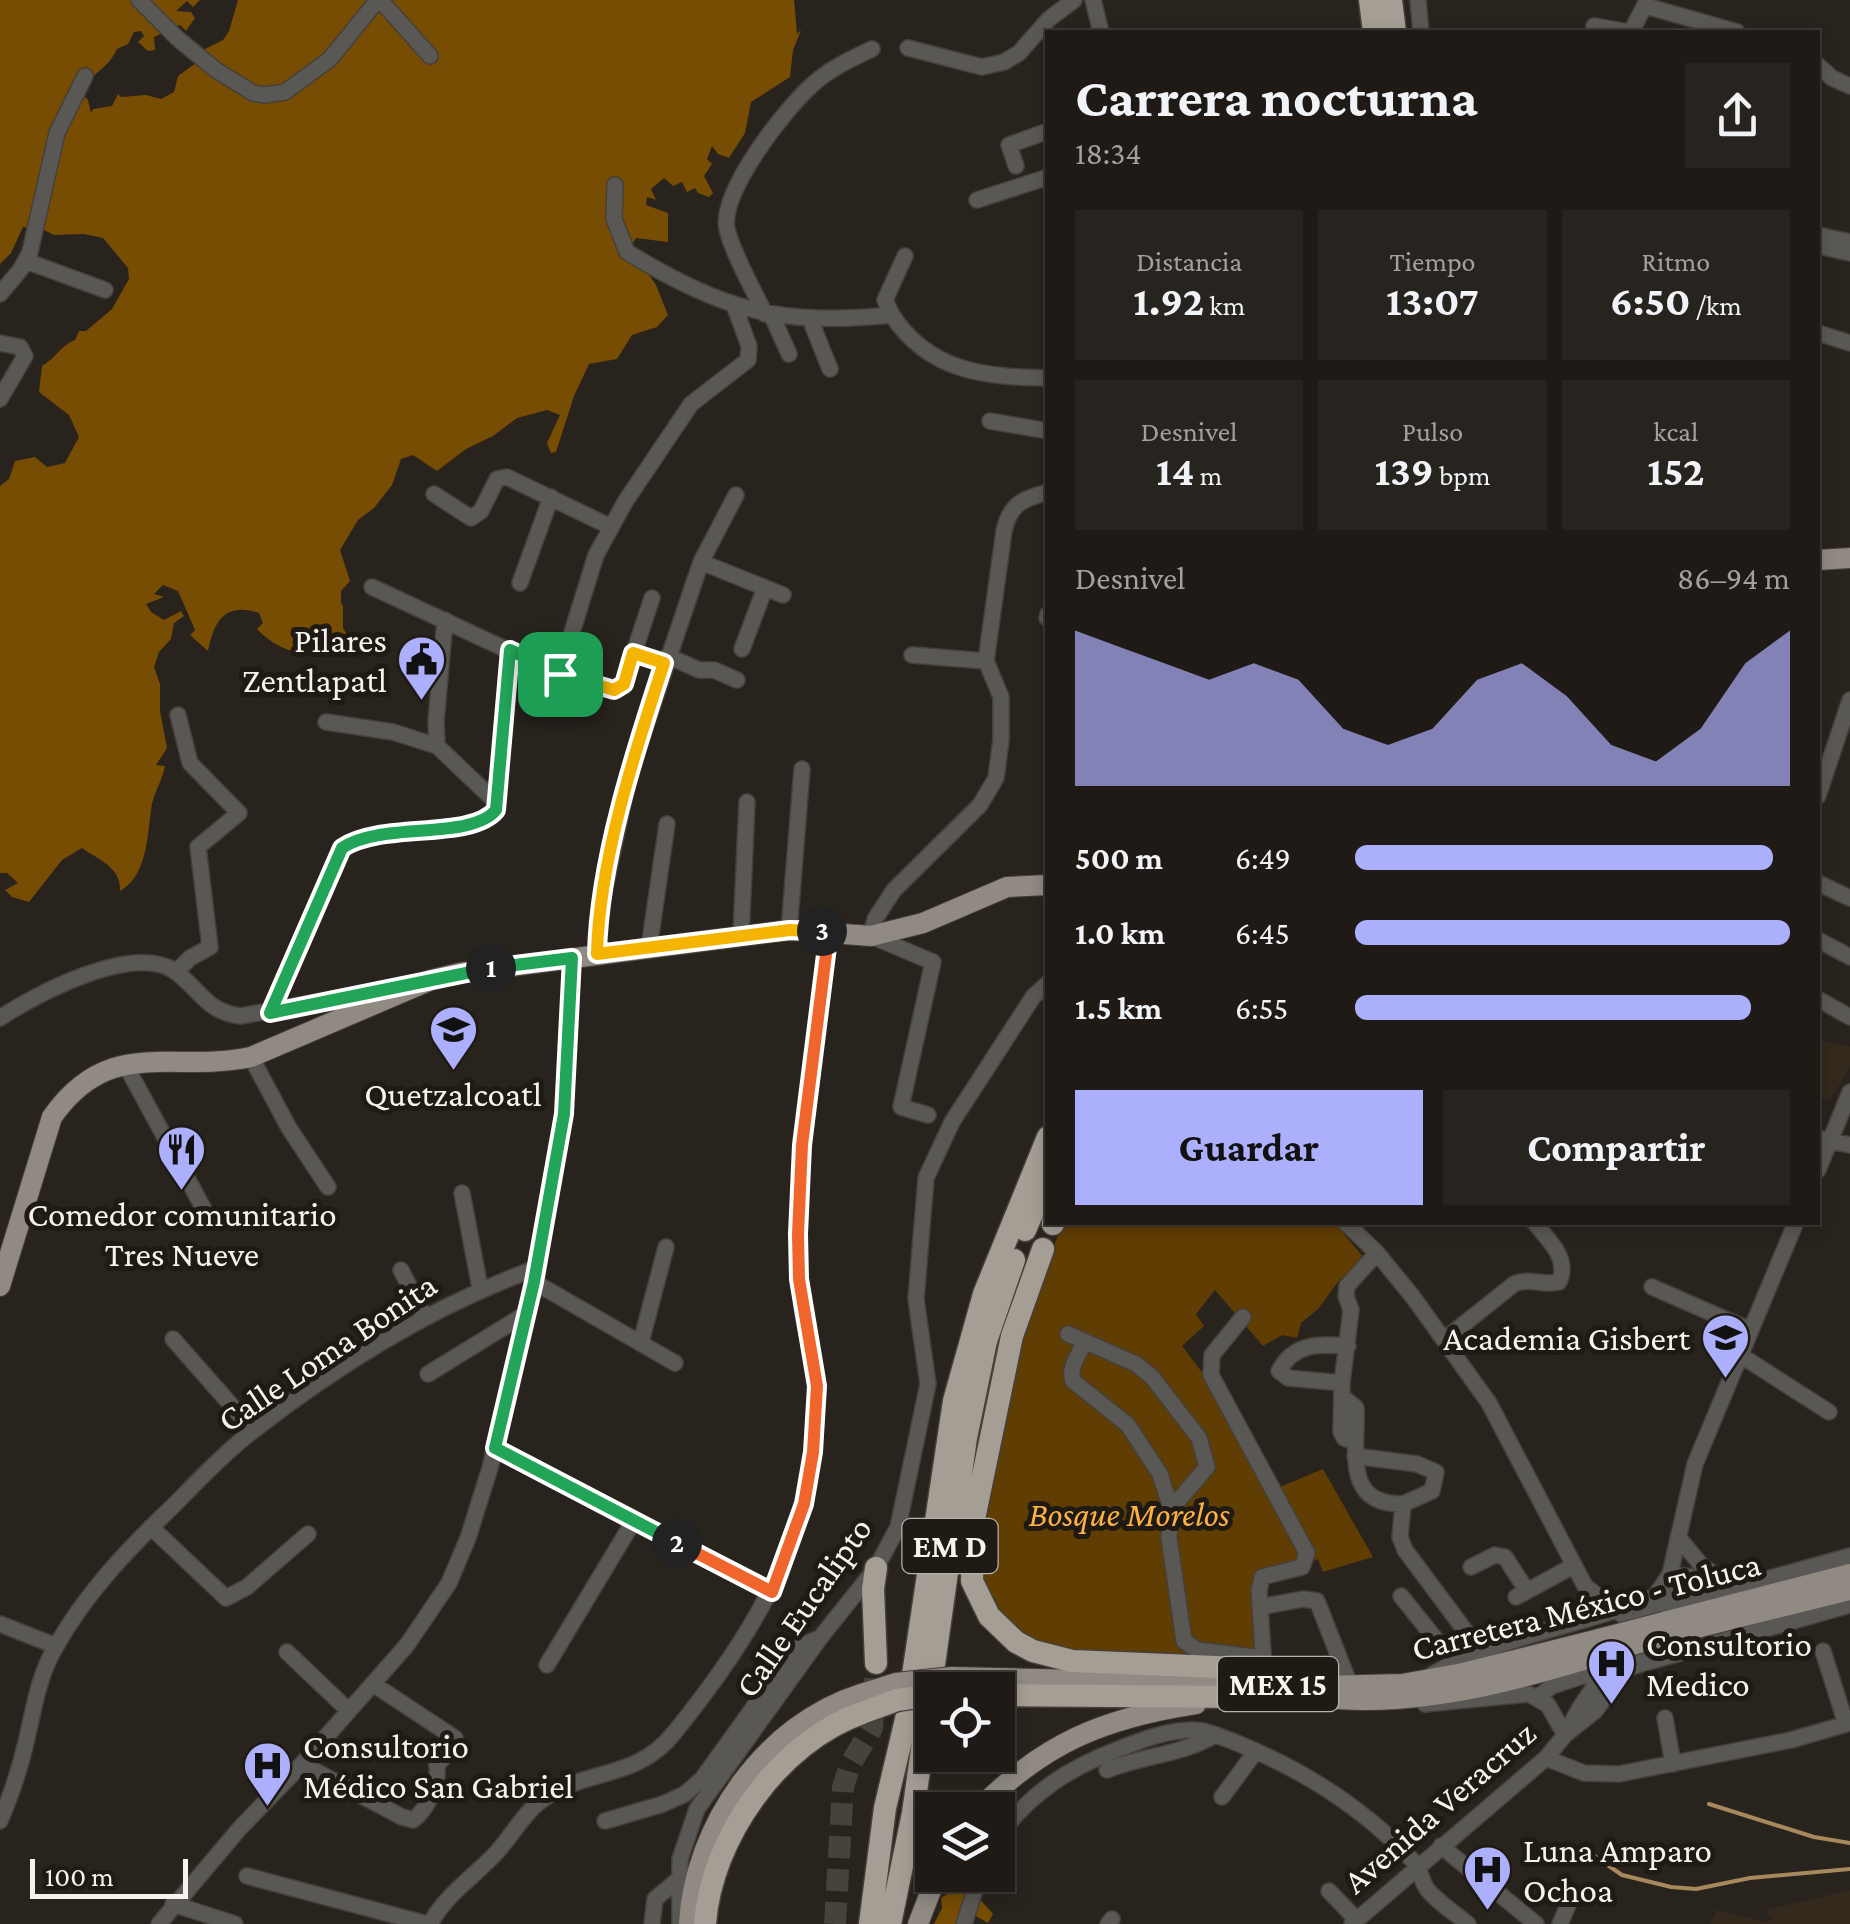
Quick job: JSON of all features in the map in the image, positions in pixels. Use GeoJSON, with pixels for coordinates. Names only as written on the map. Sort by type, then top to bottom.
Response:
{"type":"FeatureCollection","features":[{"type":"Feature","properties":{"kind":"highway"},"geometry":{"type":"LineString","coordinates":[[1370,0],[1374,30]]}},
{"type":"Feature","properties":{"kind":"highway"},"geometry":{"type":"LineString","coordinates":[[1390,0],[1395,30]]}},
{"type":"Feature","properties":{"kind":"highway","name":"EM D"},"geometry":{"type":"LineString","coordinates":[[870,1924],[885,1808],[906,1716],[954,1401],[984,1294],[1045,1144]]}},
{"type":"Feature","properties":{"kind":"highway","name":"EM D"},"geometry":{"type":"LineString","coordinates":[[890,1924],[912,1813],[976,1387],[996,1307],[1045,1184]]}},
{"type":"Feature","properties":{"kind":"highway"},"geometry":{"type":"LineString","coordinates":[[1043,1249],[1012,1336],[973,1524],[972,1581],[989,1616],[1016,1642],[1033,1651],[1072,1661],[1264,1664],[1324,1686]]}},
{"type":"Feature","properties":{"kind":"highway"},"geometry":{"type":"LineString","coordinates":[[876,1568],[876,1663]]}},
{"type":"Feature","properties":{"kind":"highway"},"geometry":{"type":"LineString","coordinates":[[1015,1695],[1244,1698]]}},
{"type":"Feature","properties":{"kind":"highway"},"geometry":{"type":"LineString","coordinates":[[706,1924],[707,1898],[718,1862],[750,1802],[782,1766],[862,1703],[915,1697]]}},
{"type":"Feature","properties":{"kind":"main road"},"geometry":{"type":"LineString","coordinates":[[1820,560],[1850,558]]}},
{"type":"Feature","properties":{"kind":"main road"},"geometry":{"type":"LineString","coordinates":[[0,1286],[52,1117],[84,1083],[125,1064],[149,1060],[223,1063],[252,1057],[431,980],[508,965],[790,930],[871,936],[923,923],[1007,887],[1045,883]]}},
{"type":"Feature","properties":{"kind":"main road","name":"Carretera México - Toluca"},"geometry":{"type":"LineString","coordinates":[[996,1792],[1054,1746],[1086,1732],[1169,1708],[1244,1698],[1370,1700],[1468,1690],[1605,1653],[1660,1616],[1850,1574]]}},
{"type":"Feature","properties":{"kind":"main road","name":"Carretera México - Toluca"},"geometry":{"type":"LineString","coordinates":[[1660,1616],[1850,1590]]}},
{"type":"Feature","properties":{"kind":"main road","name":"Carretera México - Toluca"},"geometry":{"type":"LineString","coordinates":[[689,1924],[701,1855],[735,1790],[805,1722],[842,1700],[862,1703],[896,1683],[952,1677],[1350,1686],[1418,1682],[1605,1653]]}},
{"type":"Feature","properties":{"kind":"main road"},"geometry":{"type":"LineString","coordinates":[[918,1924],[930,1892]]}},
{"type":"Feature","properties":{"kind":"street"},"geometry":{"type":"LineString","coordinates":[[138,0],[176,38],[253,93],[285,92],[324,64],[369,7],[382,2],[430,56]]}},
{"type":"Feature","properties":{"kind":"street"},"geometry":{"type":"LineString","coordinates":[[908,48],[982,67],[1004,62],[1019,53],[1049,19],[1074,0]]}},
{"type":"Feature","properties":{"kind":"street"},"geometry":{"type":"LineString","coordinates":[[1093,0],[1100,30]]}},
{"type":"Feature","properties":{"kind":"street"},"geometry":{"type":"LineString","coordinates":[[1418,0],[1420,30]]}},
{"type":"Feature","properties":{"kind":"street"},"geometry":{"type":"LineString","coordinates":[[1631,30],[1647,3],[1731,30]]}},
{"type":"Feature","properties":{"kind":"street"},"geometry":{"type":"LineString","coordinates":[[1594,26],[1618,30]]}},
{"type":"Feature","properties":{"kind":"street"},"geometry":{"type":"LineString","coordinates":[[789,354],[726,226],[735,186],[772,130],[812,84],[846,60],[872,50]]}},
{"type":"Feature","properties":{"kind":"street"},"geometry":{"type":"LineString","coordinates":[[1820,66],[1832,78],[1850,86]]}},
{"type":"Feature","properties":{"kind":"street"},"geometry":{"type":"LineString","coordinates":[[0,294],[26,261],[57,133],[86,76]]}},
{"type":"Feature","properties":{"kind":"street"},"geometry":{"type":"LineString","coordinates":[[1016,166],[1009,145],[1045,132]]}},
{"type":"Feature","properties":{"kind":"street"},"geometry":{"type":"LineString","coordinates":[[978,200],[1045,179]]}},
{"type":"Feature","properties":{"kind":"street"},"geometry":{"type":"LineString","coordinates":[[615,185],[614,219],[627,252],[702,294],[768,315],[810,320],[892,315]]}},
{"type":"Feature","properties":{"kind":"street"},"geometry":{"type":"LineString","coordinates":[[1820,234],[1850,242]]}},
{"type":"Feature","properties":{"kind":"street"},"geometry":{"type":"LineString","coordinates":[[1820,246],[1850,253]]}},
{"type":"Feature","properties":{"kind":"street"},"geometry":{"type":"LineString","coordinates":[[905,256],[886,295],[892,315],[911,338],[948,366],[996,376],[1045,378]]}},
{"type":"Feature","properties":{"kind":"street"},"geometry":{"type":"LineString","coordinates":[[26,261],[106,290]]}},
{"type":"Feature","properties":{"kind":"street"},"geometry":{"type":"LineString","coordinates":[[0,267],[13,279]]}},
{"type":"Feature","properties":{"kind":"street"},"geometry":{"type":"LineString","coordinates":[[560,674],[596,556],[644,470],[691,404],[748,360],[750,346],[734,305]]}},
{"type":"Feature","properties":{"kind":"street"},"geometry":{"type":"LineString","coordinates":[[810,320],[830,369]]}},
{"type":"Feature","properties":{"kind":"street"},"geometry":{"type":"LineString","coordinates":[[1820,334],[1850,343]]}},
{"type":"Feature","properties":{"kind":"street"},"geometry":{"type":"LineString","coordinates":[[0,343],[25,352],[25,359],[0,399]]}},
{"type":"Feature","properties":{"kind":"street"},"geometry":{"type":"LineString","coordinates":[[990,421],[1045,430]]}},
{"type":"Feature","properties":{"kind":"street"},"geometry":{"type":"LineString","coordinates":[[434,494],[471,518],[481,511],[503,476],[612,527]]}},
{"type":"Feature","properties":{"kind":"street"},"geometry":{"type":"LineString","coordinates":[[928,1114],[901,1107],[933,962],[871,936],[875,919],[894,890],[980,806],[992,788],[1001,740],[1001,698],[986,661],[1008,514],[1016,505],[1045,493]]}},
{"type":"Feature","properties":{"kind":"street"},"geometry":{"type":"LineString","coordinates":[[597,954],[600,910],[629,775],[666,659],[736,495]]}},
{"type":"Feature","properties":{"kind":"street"},"geometry":{"type":"LineString","coordinates":[[520,582],[551,497]]}},
{"type":"Feature","properties":{"kind":"street"},"geometry":{"type":"LineString","coordinates":[[706,563],[783,595]]}},
{"type":"Feature","properties":{"kind":"street"},"geometry":{"type":"LineString","coordinates":[[372,586],[560,674],[614,690],[624,684],[652,598]]}},
{"type":"Feature","properties":{"kind":"street"},"geometry":{"type":"LineString","coordinates":[[742,648],[764,588]]}},
{"type":"Feature","properties":{"kind":"street"},"geometry":{"type":"LineString","coordinates":[[438,746],[436,721],[445,620]]}},
{"type":"Feature","properties":{"kind":"street"},"geometry":{"type":"LineString","coordinates":[[270,1013],[342,848],[405,830],[479,823],[496,810],[510,650]]}},
{"type":"Feature","properties":{"kind":"street"},"geometry":{"type":"LineString","coordinates":[[633,653],[699,670],[714,670],[737,680]]}},
{"type":"Feature","properties":{"kind":"street"},"geometry":{"type":"LineString","coordinates":[[912,655],[986,661]]}},
{"type":"Feature","properties":{"kind":"street"},"geometry":{"type":"LineString","coordinates":[[1820,790],[1850,700]]}},
{"type":"Feature","properties":{"kind":"street"},"geometry":{"type":"LineString","coordinates":[[176,972],[190,958],[210,948],[198,847],[239,813],[186,758],[178,715]]}},
{"type":"Feature","properties":{"kind":"street"},"geometry":{"type":"LineString","coordinates":[[326,722],[393,732],[438,746],[494,800]]}},
{"type":"Feature","properties":{"kind":"street"},"geometry":{"type":"LineString","coordinates":[[790,930],[802,769]]}},
{"type":"Feature","properties":{"kind":"street"},"geometry":{"type":"LineString","coordinates":[[741,936],[746,802]]}},
{"type":"Feature","properties":{"kind":"street"},"geometry":{"type":"LineString","coordinates":[[648,948],[667,824]]}},
{"type":"Feature","properties":{"kind":"street"},"geometry":{"type":"LineString","coordinates":[[1820,884],[1850,898]]}},
{"type":"Feature","properties":{"kind":"street"},"geometry":{"type":"LineString","coordinates":[[247,1876],[429,1924],[441,1906],[494,1855],[541,1800],[635,1766],[667,1742],[740,1647],[772,1592],[804,1504],[813,1452],[817,1386],[799,1279],[798,1234],[802,1145],[829,931]]}},
{"type":"Feature","properties":{"kind":"street"},"geometry":{"type":"LineString","coordinates":[[1820,941],[1850,957]]}},
{"type":"Feature","properties":{"kind":"street"},"geometry":{"type":"LineString","coordinates":[[159,1924],[373,1684],[441,1599],[468,1538],[495,1448],[527,1313],[564,1114],[572,958]]}},
{"type":"Feature","properties":{"kind":"street"},"geometry":{"type":"LineString","coordinates":[[0,1018],[43,992],[102,970],[150,963],[176,972],[220,1014],[241,1016],[431,980]]}},
{"type":"Feature","properties":{"kind":"street","name":"Calle Eucalipto"},"geometry":{"type":"LineString","coordinates":[[680,1924],[680,1859],[697,1809],[820,1638],[876,1568],[898,1527],[928,1384],[916,1299],[926,1178],[952,1122],[1033,996],[1045,986]]}},
{"type":"Feature","properties":{"kind":"street"},"geometry":{"type":"LineString","coordinates":[[1820,1000],[1850,1017]]}},
{"type":"Feature","properties":{"kind":"street"},"geometry":{"type":"LineString","coordinates":[[252,1057],[288,1128],[328,1187]]}},
{"type":"Feature","properties":{"kind":"street"},"geometry":{"type":"LineString","coordinates":[[125,1064],[206,1212]]}},
{"type":"Feature","properties":{"kind":"street"},"geometry":{"type":"LineString","coordinates":[[1850,1092],[1823,1140],[1850,1146]]}},
{"type":"Feature","properties":{"kind":"street"},"geometry":{"type":"LineString","coordinates":[[462,1193],[480,1288]]}},
{"type":"Feature","properties":{"kind":"street"},"geometry":{"type":"LineString","coordinates":[[1348,1225],[1376,1253],[1445,1340],[1489,1403],[1585,1586],[1628,1620],[1630,1633]]}},
{"type":"Feature","properties":{"kind":"street"},"geometry":{"type":"LineString","coordinates":[[1445,1340],[1514,1284],[1523,1280],[1559,1282],[1563,1274],[1561,1257],[1536,1225]]}},
{"type":"Feature","properties":{"kind":"street","name":"Avenida Veracruz"},"geometry":{"type":"LineString","coordinates":[[1354,1922],[1546,1758],[1594,1710],[1660,1616],[1671,1596],[1670,1574],[1694,1464],[1795,1225]]}},
{"type":"Feature","properties":{"kind":"street"},"geometry":{"type":"LineString","coordinates":[[641,1342],[666,1247]]}},
{"type":"Feature","properties":{"kind":"street"},"geometry":{"type":"LineString","coordinates":[[1356,1449],[1358,1478],[1370,1495],[1403,1504],[1432,1491],[1436,1472],[1356,1449],[1341,1432],[1351,1310],[1347,1286],[1376,1253]]}},
{"type":"Feature","properties":{"kind":"street"},"geometry":{"type":"LineString","coordinates":[[401,1270],[425,1317]]}},
{"type":"Feature","properties":{"kind":"street"},"geometry":{"type":"LineString","coordinates":[[535,1275],[676,1363]]}},
{"type":"Feature","properties":{"kind":"street","name":"Calle Loma Bonita"},"geometry":{"type":"LineString","coordinates":[[0,1821],[7,1785],[40,1679],[56,1646],[98,1585],[151,1526],[253,1430],[425,1317],[480,1288],[535,1275]]}},
{"type":"Feature","properties":{"kind":"street"},"geometry":{"type":"LineString","coordinates":[[1652,1287],[1750,1330]]}},
{"type":"Feature","properties":{"kind":"street"},"geometry":{"type":"LineString","coordinates":[[428,1374],[527,1313]]}},
{"type":"Feature","properties":{"kind":"street"},"geometry":{"type":"LineString","coordinates":[[1085,1342],[1070,1375],[1072,1381],[1115,1413],[1138,1438],[1160,1474],[1171,1509],[1169,1538],[1184,1642],[1198,1650],[1264,1664],[1262,1577],[1302,1567],[1307,1553],[1211,1375],[1212,1355],[1243,1316]]}},
{"type":"Feature","properties":{"kind":"street"},"geometry":{"type":"LineString","coordinates":[[1068,1334],[1145,1370],[1198,1438],[1206,1467],[1171,1509]]}},
{"type":"Feature","properties":{"kind":"street"},"geometry":{"type":"LineString","coordinates":[[173,1339],[253,1430]]}},
{"type":"Feature","properties":{"kind":"street"},"geometry":{"type":"LineString","coordinates":[[1343,1390],[1283,1377],[1280,1367],[1307,1345],[1348,1346]]}},
{"type":"Feature","properties":{"kind":"street"},"geometry":{"type":"LineString","coordinates":[[1740,1355],[1829,1412]]}},
{"type":"Feature","properties":{"kind":"street"},"geometry":{"type":"LineString","coordinates":[[495,1448],[772,1592]]}},
{"type":"Feature","properties":{"kind":"street"},"geometry":{"type":"LineString","coordinates":[[1403,1504],[1400,1537],[1405,1550],[1481,1652]]}},
{"type":"Feature","properties":{"kind":"street"},"geometry":{"type":"LineString","coordinates":[[547,1665],[633,1522]]}},
{"type":"Feature","properties":{"kind":"street"},"geometry":{"type":"LineString","coordinates":[[151,1526],[226,1598],[237,1594],[308,1534]]}},
{"type":"Feature","properties":{"kind":"street"},"geometry":{"type":"LineString","coordinates":[[1678,1537],[1702,1566],[1733,1582]]}},
{"type":"Feature","properties":{"kind":"street"},"geometry":{"type":"LineString","coordinates":[[1472,1566],[1495,1555],[1505,1557],[1521,1594],[1573,1566]]}},
{"type":"Feature","properties":{"kind":"street"},"geometry":{"type":"LineString","coordinates":[[1418,1682],[1481,1652],[1616,1612],[1660,1616],[1733,1582],[1850,1556]]}},
{"type":"Feature","properties":{"kind":"street"},"geometry":{"type":"LineString","coordinates":[[1670,1574],[1733,1582]]}},
{"type":"Feature","properties":{"kind":"street"},"geometry":{"type":"LineString","coordinates":[[1402,1596],[1454,1662]]}},
{"type":"Feature","properties":{"kind":"street"},"geometry":{"type":"LineString","coordinates":[[1260,1606],[1303,1599],[1317,1601],[1350,1686]]}},
{"type":"Feature","properties":{"kind":"street"},"geometry":{"type":"LineString","coordinates":[[1627,1668],[1850,1605]]}},
{"type":"Feature","properties":{"kind":"street","name":"Avenida Veracruz"},"geometry":{"type":"LineString","coordinates":[[1565,1735],[1605,1653],[1660,1616]]}},
{"type":"Feature","properties":{"kind":"street"},"geometry":{"type":"LineString","coordinates":[[0,1624],[56,1646]]}},
{"type":"Feature","properties":{"kind":"street"},"geometry":{"type":"LineString","coordinates":[[605,1821],[685,1794],[702,1780],[797,1647],[820,1638]]}},
{"type":"Feature","properties":{"kind":"street"},"geometry":{"type":"LineString","coordinates":[[1546,1758],[1584,1773],[1619,1774],[1848,1724],[1824,1651]]}},
{"type":"Feature","properties":{"kind":"street"},"geometry":{"type":"LineString","coordinates":[[287,1652],[349,1711]]}},
{"type":"Feature","properties":{"kind":"street"},"geometry":{"type":"LineString","coordinates":[[1537,1698],[1605,1653]]}},
{"type":"Feature","properties":{"kind":"street"},"geometry":{"type":"LineString","coordinates":[[302,1764],[402,1817],[413,1820],[420,1816],[437,1780],[437,1765],[455,1745],[456,1738],[373,1684]]}},
{"type":"Feature","properties":{"kind":"street"},"geometry":{"type":"LineString","coordinates":[[1370,1700],[1412,1705],[1529,1694],[1548,1705],[1565,1735]]}},
{"type":"Feature","properties":{"kind":"street"},"geometry":{"type":"LineString","coordinates":[[1665,1718],[1673,1764]]}},
{"type":"Feature","properties":{"kind":"street"},"geometry":{"type":"LineString","coordinates":[[1015,1813],[1058,1778],[1100,1756],[1162,1734],[1194,1730],[1215,1734],[1300,1772],[1335,1795],[1418,1866],[1426,1888],[1468,1924]]}},
{"type":"Feature","properties":{"kind":"street"},"geometry":{"type":"LineString","coordinates":[[1107,1770],[1156,1753],[1190,1750],[1215,1734]]}},
{"type":"Feature","properties":{"kind":"street"},"geometry":{"type":"LineString","coordinates":[[1222,1798],[1256,1752]]}},
{"type":"Feature","properties":{"kind":"street"},"geometry":{"type":"LineString","coordinates":[[1441,1846],[1536,1924]]}},
{"type":"Feature","properties":{"kind":"street"},"geometry":{"type":"LineString","coordinates":[[652,1924],[655,1899],[679,1879]]}},
{"type":"Feature","properties":{"kind":"street"},"geometry":{"type":"LineString","coordinates":[[1329,1891],[1354,1922]]}},
{"type":"Feature","properties":{"kind":"street"},"geometry":{"type":"LineString","coordinates":[[964,1924],[974,1892]]}},
{"type":"Feature","properties":{"kind":"street"},"geometry":{"type":"LineString","coordinates":[[1560,1924],[1571,1898]]}},
{"type":"Feature","properties":{"kind":"street"},"geometry":{"type":"LineString","coordinates":[[173,1904],[234,1924]]}},
{"type":"Feature","properties":{"kind":"shaded area"},"geometry":{"type":"Polygon","coordinates":[[[0,0],[200,0],[193,7],[187,1],[176,11],[191,12],[195,18],[186,31],[180,25],[154,37],[155,50],[148,51],[138,42],[144,36],[141,31],[134,32],[128,44],[117,49],[82,94],[91,113],[93,109],[112,106],[118,94],[161,99],[174,92],[178,76],[196,63],[205,49],[223,40],[238,0],[794,0],[797,34],[801,30],[793,50],[790,77],[751,102],[745,133],[729,158],[718,154],[712,146],[707,159],[712,164],[704,176],[713,193],[709,197],[695,188],[687,192],[682,182],[673,186],[664,178],[651,189],[656,200],[647,197],[646,205],[668,213],[668,242],[636,238],[630,247],[656,285],[668,315],[657,327],[632,335],[617,359],[589,364],[556,452],[551,453],[547,443],[560,415],[547,410],[517,418],[437,471],[413,455],[401,459],[392,485],[374,508],[358,520],[340,550],[350,581],[341,591],[343,628],[349,638],[313,648],[311,653],[288,650],[257,629],[263,623],[259,613],[238,610],[218,623],[208,651],[190,635],[195,630],[178,591],[163,585],[154,594],[164,597],[146,604],[151,612],[164,620],[181,611],[184,616],[174,623],[171,639],[159,652],[154,667],[160,684],[167,748],[156,765],[165,766],[152,804],[142,864],[137,875],[120,891],[113,870],[82,848],[62,860],[29,902],[12,897],[5,890],[18,883],[7,873],[0,873],[0,486],[9,479],[15,461],[35,457],[47,467],[65,463],[79,437],[69,415],[39,392],[42,366],[75,340],[79,331],[86,331],[112,309],[129,279],[128,268],[103,238],[84,234],[54,235],[23,227],[11,253],[0,264],[0,0]]]}},
{"type":"Feature","properties":{"kind":"shaded area"},"geometry":{"type":"Polygon","coordinates":[[[1820,1040],[1850,1047],[1850,1067],[1830,1101],[1820,1098],[1820,1040]]]}},
{"type":"Feature","properties":{"kind":"shaded area"},"geometry":{"type":"Polygon","coordinates":[[[1850,1890],[1850,1924],[1710,1924],[1717,1910],[1766,1922],[1773,1920],[1765,1910],[1850,1890]]]}},
{"type":"Feature","properties":{"kind":"shaded area"},"geometry":{"type":"Polygon","coordinates":[[[976,1892],[993,1914],[988,1923],[972,1914],[961,1924],[934,1924],[942,1908],[941,1898],[949,1893],[976,1892]]]}},
{"type":"Feature","properties":{"kind":"green space","name":"Bosque Morelos"},"geometry":{"type":"Polygon","coordinates":[[[1062,1225],[1337,1225],[1364,1258],[1301,1323],[1297,1338],[1282,1335],[1263,1346],[1215,1290],[1196,1314],[1204,1326],[1182,1346],[1233,1413],[1275,1489],[1323,1469],[1373,1557],[1323,1572],[1318,1559],[1302,1567],[1260,1574],[1264,1669],[1067,1655],[1005,1625],[981,1585],[979,1556],[991,1473],[1016,1355],[1062,1225]]]}},
{"type":"Feature","properties":{"kind":"waterway"},"geometry":{"type":"LineString","coordinates":[[1709,1804],[1814,1837],[1850,1843]]}},
{"type":"Feature","properties":{"kind":"waterway"},"geometry":{"type":"LineString","coordinates":[[1590,1853],[1622,1875],[1696,1889],[1750,1878],[1850,1869]]}},
{"type":"Feature","properties":{"kind":"tunnel"},"geometry":{"type":"LineString","coordinates":[[835,1924],[843,1787],[850,1765],[872,1728],[876,1663]]}},
{"type":"Feature","properties":{"kind":"place","name":"Pilares Zentlapatl"},"geometry":{"type":"Point","coordinates":[422,702]}},
{"type":"Feature","properties":{"kind":"place","name":"Quetzalcoatl"},"geometry":{"type":"Point","coordinates":[453,1072]}},
{"type":"Feature","properties":{"kind":"place","name":"Comedor comunitario Tres Nueve"},"geometry":{"type":"Point","coordinates":[182,1192]}},
{"type":"Feature","properties":{"kind":"place","name":"Academia Gisbert"},"geometry":{"type":"Point","coordinates":[1725,1380]}},
{"type":"Feature","properties":{"kind":"place","name":"Consultorio Medico"},"geometry":{"type":"Point","coordinates":[1611,1706]}},
{"type":"Feature","properties":{"kind":"place","name":"Consultorio Médico San Gabriel"},"geometry":{"type":"Point","coordinates":[268,1808]}},
{"type":"Feature","properties":{"kind":"place","name":"Luna Amparo Ochoa"},"geometry":{"type":"Point","coordinates":[1488,1912]}},
{"type":"Feature","properties":{"kind":"route"},"geometry":{"type":"LineString","coordinates":[[510,650],[560,674],[614,690],[624,684],[633,653],[664,663],[629,775],[600,910],[597,954],[790,930],[829,931],[802,1145],[798,1234],[804,1323],[817,1386],[813,1452],[804,1504],[772,1592],[495,1448],[534,1282],[564,1114],[572,958],[508,965],[270,1013],[342,848],[381,834],[471,825],[484,821],[496,810],[510,650]]}}]}
